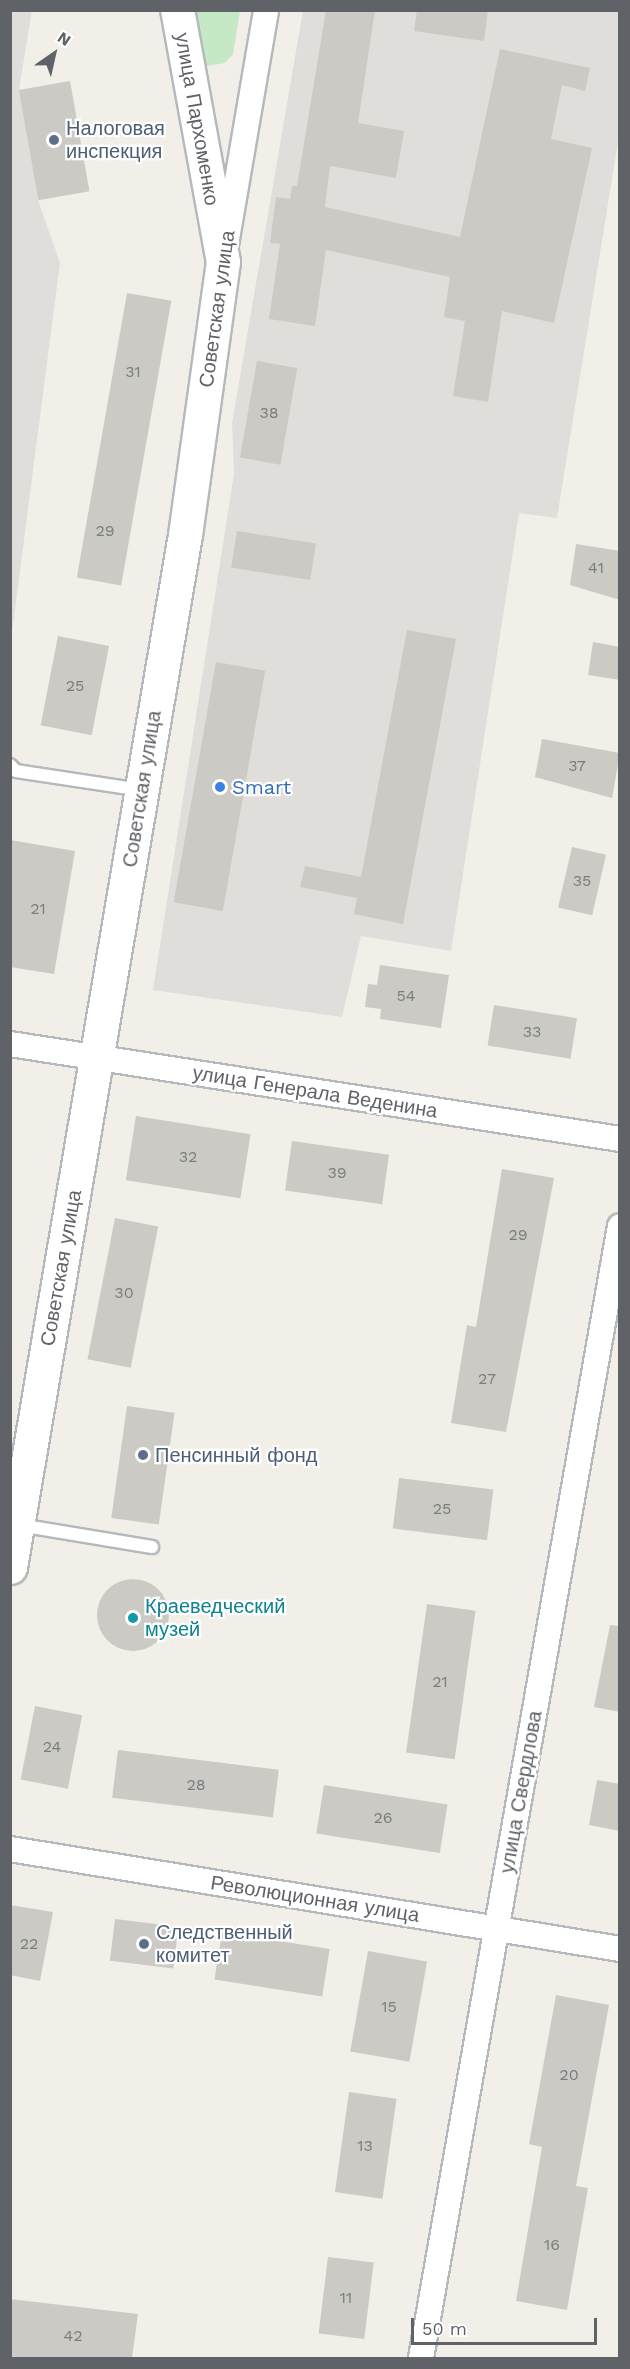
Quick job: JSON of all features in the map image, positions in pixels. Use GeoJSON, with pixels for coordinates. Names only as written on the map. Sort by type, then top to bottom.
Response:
{"type":"FeatureCollection","features":[{"type":"Feature","properties":{"kind":"street","name":"улица Пархоменко"},"geometry":{"type":"LineString","coordinates":[[177,10],[223,262]]}},
{"type":"Feature","properties":{"kind":"street","name":"Советская улица"},"geometry":{"type":"LineString","coordinates":[[10,1567],[16,1517],[142,790],[223,262],[266,10]]}},
{"type":"Feature","properties":{"kind":"street","name":"улица Генерала Веденина"},"geometry":{"type":"LineString","coordinates":[[10,1044],[620,1139]]}},
{"type":"Feature","properties":{"kind":"street","name":"улица Свердлова"},"geometry":{"type":"LineString","coordinates":[[421,2358],[620,1226]]}},
{"type":"Feature","properties":{"kind":"street","name":"Революционная улица"},"geometry":{"type":"LineString","coordinates":[[10,1849],[620,1949]]}},
{"type":"Feature","properties":{"kind":"lane"},"geometry":{"type":"LineString","coordinates":[[10,765],[16,771],[142,790]]}},
{"type":"Feature","properties":{"kind":"lane"},"geometry":{"type":"LineString","coordinates":[[16,1517],[152,1547]]}},
{"type":"Feature","properties":{"kind":"shaded area"},"geometry":{"type":"Polygon","coordinates":[[[32,10],[19,90],[38,200],[60,263],[11,640],[10,11],[32,10]]]}},
{"type":"Feature","properties":{"kind":"shaded area"},"geometry":{"type":"Polygon","coordinates":[[[303,11],[619,11],[619,136],[557,518],[519,513],[451,951],[361,936],[342,1017],[153,990],[234,474],[232,423],[303,11]]]}},
{"type":"Feature","properties":{"kind":"green space"},"geometry":{"type":"Polygon","coordinates":[[[184,11],[240,11],[233,54],[225,63],[202,67],[184,11]]]}},
{"type":"Feature","properties":{"kind":"building"},"geometry":{"type":"Polygon","coordinates":[[[326,10],[375,10],[358,123],[404,131],[396,178],[330,166],[325,207],[460,237],[500,49],[590,68],[585,91],[562,85],[551,139],[592,148],[554,323],[502,311],[488,402],[453,396],[465,321],[444,317],[450,277],[326,250],[315,326],[269,319],[280,244],[270,243],[276,197],[290,199],[292,186],[297,186],[326,10]]]}},
{"type":"Feature","properties":{"kind":"building"},"geometry":{"type":"Polygon","coordinates":[[[417,10],[488,10],[484,41],[414,31],[417,10]]]}},
{"type":"Feature","properties":{"kind":"building","name":"Налоговая инспекция"},"geometry":{"type":"Polygon","coordinates":[[[70,81],[89,191],[38,200],[19,90],[70,81]]]}},
{"type":"Feature","properties":{"kind":"building"},"geometry":{"type":"Polygon","coordinates":[[[127,293],[171,301],[121,585],[77,578],[127,293]]]}},
{"type":"Feature","properties":{"kind":"building"},"geometry":{"type":"Polygon","coordinates":[[[257,361],[297,368],[280,465],[240,458],[257,361]]]}},
{"type":"Feature","properties":{"kind":"building"},"geometry":{"type":"Polygon","coordinates":[[[237,531],[316,544],[310,580],[231,568],[237,531]]]}},
{"type":"Feature","properties":{"kind":"building"},"geometry":{"type":"Polygon","coordinates":[[[576,544],[620,551],[620,600],[570,585],[576,544]]]}},
{"type":"Feature","properties":{"kind":"building"},"geometry":{"type":"Polygon","coordinates":[[[407,630],[456,639],[403,924],[354,914],[357,898],[300,887],[305,866],[361,877],[407,630]]]}},
{"type":"Feature","properties":{"kind":"building"},"geometry":{"type":"Polygon","coordinates":[[[58,636],[109,646],[92,735],[41,725],[58,636]]]}},
{"type":"Feature","properties":{"kind":"building"},"geometry":{"type":"Polygon","coordinates":[[[593,642],[620,647],[620,680],[588,675],[593,642]]]}},
{"type":"Feature","properties":{"kind":"building","name":"Smart"},"geometry":{"type":"Polygon","coordinates":[[[216,662],[265,671],[223,911],[174,902],[216,662]]]}},
{"type":"Feature","properties":{"kind":"building"},"geometry":{"type":"Polygon","coordinates":[[[542,739],[620,753],[612,798],[535,777],[542,739]]]}},
{"type":"Feature","properties":{"kind":"building"},"geometry":{"type":"Polygon","coordinates":[[[10,840],[75,851],[54,974],[10,967],[10,840]]]}},
{"type":"Feature","properties":{"kind":"building"},"geometry":{"type":"Polygon","coordinates":[[[572,847],[606,855],[592,915],[558,907],[572,847]]]}},
{"type":"Feature","properties":{"kind":"building"},"geometry":{"type":"Polygon","coordinates":[[[380,965],[449,975],[441,1028],[380,1019],[381,1009],[365,1007],[368,984],[377,985],[380,965]]]}},
{"type":"Feature","properties":{"kind":"building"},"geometry":{"type":"Polygon","coordinates":[[[494,1005],[577,1018],[571,1059],[488,1045],[494,1005]]]}},
{"type":"Feature","properties":{"kind":"building"},"geometry":{"type":"Polygon","coordinates":[[[136,1116],[251,1134],[240,1198],[126,1180],[136,1116]]]}},
{"type":"Feature","properties":{"kind":"building"},"geometry":{"type":"Polygon","coordinates":[[[292,1141],[389,1155],[382,1204],[285,1191],[292,1141]]]}},
{"type":"Feature","properties":{"kind":"building"},"geometry":{"type":"Polygon","coordinates":[[[502,1169],[554,1178],[506,1432],[451,1423],[467,1325],[476,1327],[502,1169]]]}},
{"type":"Feature","properties":{"kind":"building"},"geometry":{"type":"Polygon","coordinates":[[[115,1218],[158,1226],[131,1368],[88,1359],[115,1218]]]}},
{"type":"Feature","properties":{"kind":"building","name":"Пенсинный фонд"},"geometry":{"type":"Polygon","coordinates":[[[127,1406],[175,1413],[159,1525],[111,1518],[127,1406]]]}},
{"type":"Feature","properties":{"kind":"building"},"geometry":{"type":"Polygon","coordinates":[[[399,1478],[493,1490],[487,1540],[393,1529],[399,1478]]]}},
{"type":"Feature","properties":{"kind":"building","name":"Краеведческий музей"},"geometry":{"type":"Polygon","coordinates":[[[140,1579],[159,1589],[167,1601],[169,1615],[167,1629],[159,1641],[147,1649],[126,1651],[107,1641],[99,1629],[97,1608],[107,1589],[119,1581],[140,1579]]]}},
{"type":"Feature","properties":{"kind":"building"},"geometry":{"type":"Polygon","coordinates":[[[427,1604],[476,1611],[455,1759],[406,1753],[427,1604]]]}},
{"type":"Feature","properties":{"kind":"building"},"geometry":{"type":"Polygon","coordinates":[[[610,1625],[620,1626],[620,1712],[594,1707],[610,1625]]]}},
{"type":"Feature","properties":{"kind":"building"},"geometry":{"type":"Polygon","coordinates":[[[35,1706],[82,1715],[68,1789],[21,1780],[35,1706]]]}},
{"type":"Feature","properties":{"kind":"building"},"geometry":{"type":"Polygon","coordinates":[[[118,1750],[279,1770],[273,1817],[112,1798],[118,1750]]]}},
{"type":"Feature","properties":{"kind":"building"},"geometry":{"type":"Polygon","coordinates":[[[597,1780],[620,1784],[620,1831],[589,1825],[597,1780]]]}},
{"type":"Feature","properties":{"kind":"building"},"geometry":{"type":"Polygon","coordinates":[[[324,1785],[447,1805],[440,1853],[316,1833],[324,1785]]]}},
{"type":"Feature","properties":{"kind":"building"},"geometry":{"type":"Polygon","coordinates":[[[10,1905],[53,1912],[40,1981],[10,1975],[10,1905]]]}},
{"type":"Feature","properties":{"kind":"building","name":"Следственный комитет"},"geometry":{"type":"Polygon","coordinates":[[[115,1919],[179,1927],[173,1968],[110,1961],[115,1919]]]}},
{"type":"Feature","properties":{"kind":"building"},"geometry":{"type":"Polygon","coordinates":[[[222,1932],[330,1949],[322,1996],[214,1979],[222,1932]]]}},
{"type":"Feature","properties":{"kind":"building"},"geometry":{"type":"Polygon","coordinates":[[[368,1951],[427,1961],[409,2062],[350,2051],[368,1951]]]}},
{"type":"Feature","properties":{"kind":"building"},"geometry":{"type":"Polygon","coordinates":[[[556,1995],[609,2005],[576,2186],[588,2188],[567,2310],[516,2301],[542,2147],[529,2144],[556,1995]]]}},
{"type":"Feature","properties":{"kind":"building"},"geometry":{"type":"Polygon","coordinates":[[[349,2092],[397,2099],[382,2199],[335,2192],[349,2092]]]}},
{"type":"Feature","properties":{"kind":"building"},"geometry":{"type":"Polygon","coordinates":[[[328,2257],[374,2263],[364,2339],[319,2333],[328,2257]]]}},
{"type":"Feature","properties":{"kind":"building"},"geometry":{"type":"Polygon","coordinates":[[[10,2299],[138,2314],[132,2358],[10,2358],[10,2299]]]}},
{"type":"Feature","properties":{"kind":"place","name":"Налоговая инспекция"},"geometry":{"type":"Point","coordinates":[54,140]}},
{"type":"Feature","properties":{"kind":"place","name":"Smart"},"geometry":{"type":"Point","coordinates":[220,787]}},
{"type":"Feature","properties":{"kind":"place","name":"Пенсинный фонд"},"geometry":{"type":"Point","coordinates":[143,1455]}},
{"type":"Feature","properties":{"kind":"place","name":"Краеведческий музей"},"geometry":{"type":"Point","coordinates":[133,1618]}},
{"type":"Feature","properties":{"kind":"place","name":"Следственный комитет"},"geometry":{"type":"Point","coordinates":[144,1944]}}]}
